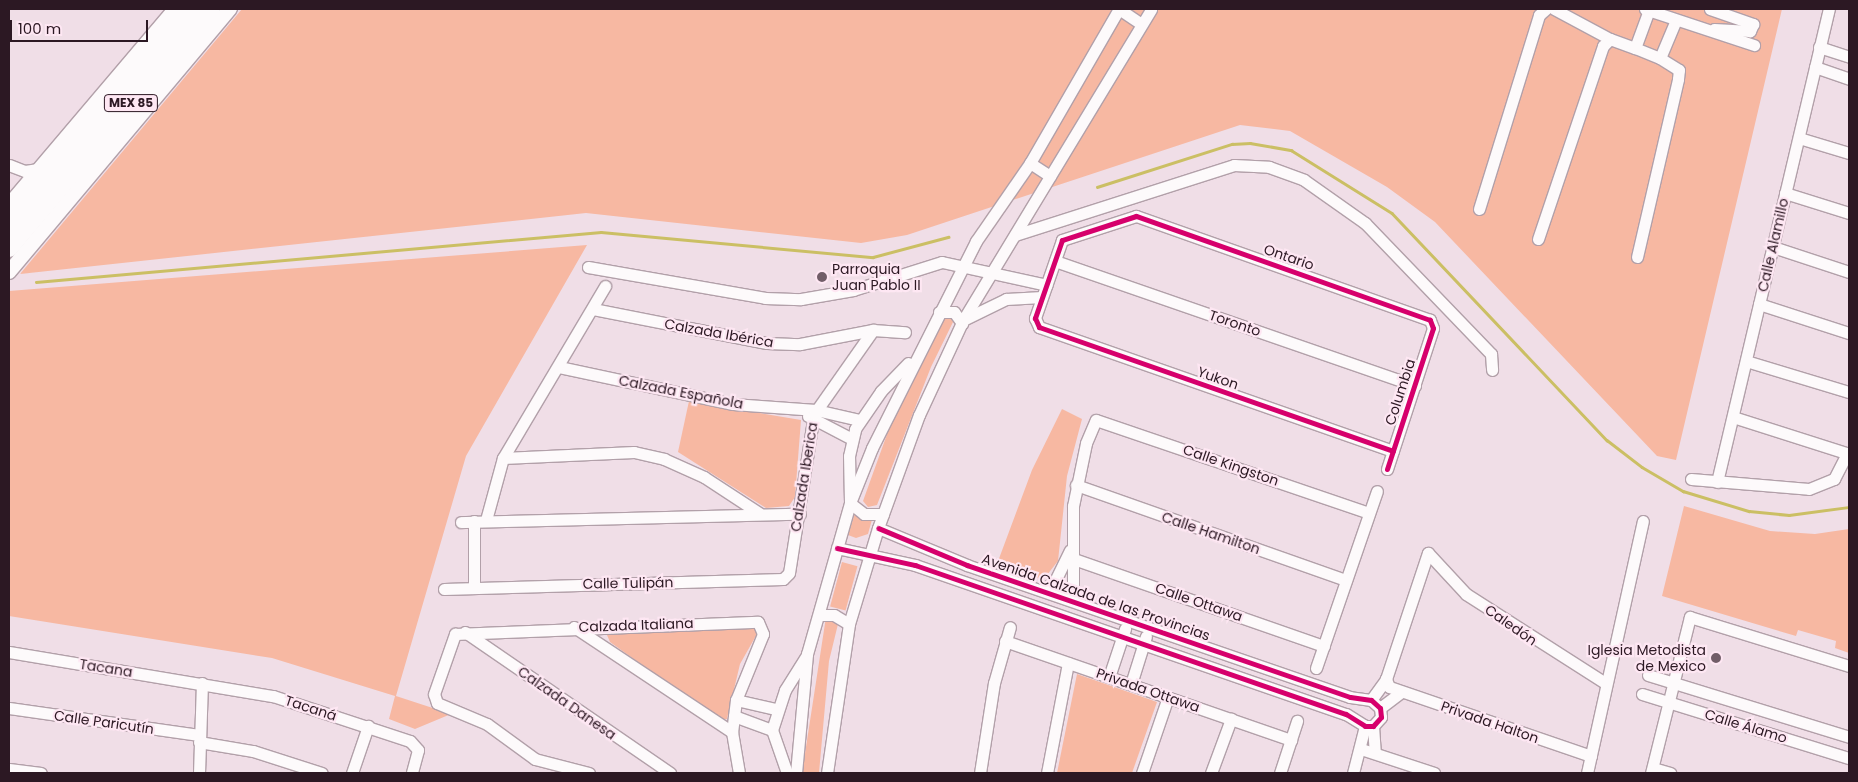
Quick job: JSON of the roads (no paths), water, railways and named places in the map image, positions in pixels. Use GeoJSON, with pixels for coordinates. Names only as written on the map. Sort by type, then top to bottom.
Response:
{"type":"FeatureCollection","features":[{"type":"Feature","properties":{"kind":"highway","name":"MEX 85"},"geometry":{"type":"LineString","coordinates":[[9,224],[190,9]]}},
{"type":"Feature","properties":{"kind":"highway","name":"MEX 85"},"geometry":{"type":"LineString","coordinates":[[9,248],[125,122],[211,9]]}},
{"type":"Feature","properties":{"kind":"highway"},"geometry":{"type":"LineString","coordinates":[[134,75],[144,44]]}},
{"type":"Feature","properties":{"kind":"street"},"geometry":{"type":"LineString","coordinates":[[9,205],[43,168],[175,9]]}},
{"type":"Feature","properties":{"kind":"street"},"geometry":{"type":"LineString","coordinates":[[9,272],[125,122],[230,9]]}},
{"type":"Feature","properties":{"kind":"street"},"geometry":{"type":"LineString","coordinates":[[796,773],[807,654],[836,548],[850,503],[915,357],[964,265],[1030,163],[1119,9],[1142,24]]}},
{"type":"Feature","properties":{"kind":"street"},"geometry":{"type":"LineString","coordinates":[[827,773],[849,624],[878,528],[919,415],[963,321],[1151,9]]}},
{"type":"Feature","properties":{"kind":"street"},"geometry":{"type":"LineString","coordinates":[[1479,209],[1539,15],[1546,9]]}},
{"type":"Feature","properties":{"kind":"street"},"geometry":{"type":"LineString","coordinates":[[1554,9],[1610,39],[1660,58],[1680,70],[1637,258]]}},
{"type":"Feature","properties":{"kind":"street"},"geometry":{"type":"LineString","coordinates":[[1635,48],[1647,9],[1754,45]]}},
{"type":"Feature","properties":{"kind":"street"},"geometry":{"type":"LineString","coordinates":[[1710,9],[1753,24],[1748,31],[1710,30]]}},
{"type":"Feature","properties":{"kind":"street","name":"Calle Alamillo"},"geometry":{"type":"LineString","coordinates":[[1717,482],[1829,9]]}},
{"type":"Feature","properties":{"kind":"street"},"geometry":{"type":"LineString","coordinates":[[1660,58],[1676,20]]}},
{"type":"Feature","properties":{"kind":"street"},"geometry":{"type":"LineString","coordinates":[[1538,238],[1603,46],[1610,39]]}},
{"type":"Feature","properties":{"kind":"street"},"geometry":{"type":"LineString","coordinates":[[1820,47],[1849,57]]}},
{"type":"Feature","properties":{"kind":"street"},"geometry":{"type":"LineString","coordinates":[[1815,67],[1849,79]]}},
{"type":"Feature","properties":{"kind":"street"},"geometry":{"type":"LineString","coordinates":[[1799,138],[1849,153]]}},
{"type":"Feature","properties":{"kind":"street"},"geometry":{"type":"LineString","coordinates":[[1030,163],[1050,176]]}},
{"type":"Feature","properties":{"kind":"street"},"geometry":{"type":"LineString","coordinates":[[9,165],[25,171],[43,168]]}},
{"type":"Feature","properties":{"kind":"street"},"geometry":{"type":"LineString","coordinates":[[1015,235],[1234,165],[1269,167],[1304,180],[1365,223],[1491,354],[1492,370]]}},
{"type":"Feature","properties":{"kind":"street"},"geometry":{"type":"LineString","coordinates":[[1785,193],[1849,213]]}},
{"type":"Feature","properties":{"kind":"street","name":"Ontario"},"geometry":{"type":"LineString","coordinates":[[1055,261],[1064,238],[1136,216],[1432,322]]}},
{"type":"Feature","properties":{"kind":"street"},"geometry":{"type":"LineString","coordinates":[[1773,247],[1849,272]]}},
{"type":"Feature","properties":{"kind":"street"},"geometry":{"type":"LineString","coordinates":[[963,321],[1006,299],[1042,298],[1055,261]]}},
{"type":"Feature","properties":{"kind":"street","name":"Toronto"},"geometry":{"type":"LineString","coordinates":[[1055,261],[1415,386]]}},
{"type":"Feature","properties":{"kind":"street"},"geometry":{"type":"LineString","coordinates":[[588,267],[766,298],[801,299],[853,290],[931,263],[964,265],[1047,285]]}},
{"type":"Feature","properties":{"kind":"street"},"geometry":{"type":"LineString","coordinates":[[486,520],[504,458],[605,286]]}},
{"type":"Feature","properties":{"kind":"street","name":"Yukon"},"geometry":{"type":"LineString","coordinates":[[1042,298],[1036,325],[1393,451]]}},
{"type":"Feature","properties":{"kind":"street"},"geometry":{"type":"LineString","coordinates":[[1759,304],[1849,333]]}},
{"type":"Feature","properties":{"kind":"street","name":"Calzada Ibérica"},"geometry":{"type":"LineString","coordinates":[[593,309],[767,343],[800,344],[873,330],[905,332]]}},
{"type":"Feature","properties":{"kind":"street"},"geometry":{"type":"LineString","coordinates":[[939,312],[954,312],[963,321]]}},
{"type":"Feature","properties":{"kind":"street","name":"Columbia"},"geometry":{"type":"LineString","coordinates":[[1387,469],[1415,386],[1432,322]]}},
{"type":"Feature","properties":{"kind":"street","name":"Calzada Iberica"},"geometry":{"type":"LineString","coordinates":[[783,580],[789,573],[800,514],[810,414],[873,330]]}},
{"type":"Feature","properties":{"kind":"street"},"geometry":{"type":"LineString","coordinates":[[850,503],[852,439],[860,420],[915,357]]}},
{"type":"Feature","properties":{"kind":"street"},"geometry":{"type":"LineString","coordinates":[[1746,361],[1849,392]]}},
{"type":"Feature","properties":{"kind":"street","name":"Calzada Española"},"geometry":{"type":"LineString","coordinates":[[559,367],[733,404],[810,414]]}},
{"type":"Feature","properties":{"kind":"street"},"geometry":{"type":"LineString","coordinates":[[810,414],[860,420]]}},
{"type":"Feature","properties":{"kind":"street"},"geometry":{"type":"LineString","coordinates":[[810,414],[852,439]]}},
{"type":"Feature","properties":{"kind":"street"},"geometry":{"type":"LineString","coordinates":[[1691,479],[1809,489],[1825,485],[1848,453],[1732,417]]}},
{"type":"Feature","properties":{"kind":"street","name":"Calle Kingston"},"geometry":{"type":"LineString","coordinates":[[1076,485],[1093,422],[1100,420],[1369,514]]}},
{"type":"Feature","properties":{"kind":"street"},"geometry":{"type":"LineString","coordinates":[[504,458],[634,452],[704,477],[759,513]]}},
{"type":"Feature","properties":{"kind":"street"},"geometry":{"type":"LineString","coordinates":[[1073,600],[1070,554],[1076,485]]}},
{"type":"Feature","properties":{"kind":"street","name":"Calle Hamilton"},"geometry":{"type":"LineString","coordinates":[[1076,485],[1346,580]]}},
{"type":"Feature","properties":{"kind":"street"},"geometry":{"type":"LineString","coordinates":[[1316,668],[1377,491]]}},
{"type":"Feature","properties":{"kind":"street"},"geometry":{"type":"LineString","coordinates":[[850,503],[864,514],[883,514]]}},
{"type":"Feature","properties":{"kind":"street"},"geometry":{"type":"LineString","coordinates":[[461,522],[759,513],[800,514]]}},
{"type":"Feature","properties":{"kind":"street"},"geometry":{"type":"LineString","coordinates":[[474,521],[474,587]]}},
{"type":"Feature","properties":{"kind":"street"},"geometry":{"type":"LineString","coordinates":[[1587,773],[1605,683],[1643,521]]}},
{"type":"Feature","properties":{"kind":"street","name":"Avenida Calzada de las Provincias"},"geometry":{"type":"LineString","coordinates":[[878,528],[1043,590],[1310,683],[1376,704]]}},
{"type":"Feature","properties":{"kind":"street","name":"Avenida Calzada de las Provincias"},"geometry":{"type":"LineString","coordinates":[[836,548],[915,565],[1144,643],[1304,700],[1369,726]]}},
{"type":"Feature","properties":{"kind":"street"},"geometry":{"type":"LineString","coordinates":[[1043,590],[1055,581],[1070,554]]}},
{"type":"Feature","properties":{"kind":"street","name":"Calle Ottawa"},"geometry":{"type":"LineString","coordinates":[[1070,554],[1324,646]]}},
{"type":"Feature","properties":{"kind":"street","name":"Caledón"},"geometry":{"type":"LineString","coordinates":[[1387,683],[1428,554],[1466,594],[1605,683]]}},
{"type":"Feature","properties":{"kind":"street","name":"Calle Tulipán"},"geometry":{"type":"LineString","coordinates":[[444,589],[783,580]]}},
{"type":"Feature","properties":{"kind":"street"},"geometry":{"type":"LineString","coordinates":[[819,615],[834,615],[849,624]]}},
{"type":"Feature","properties":{"kind":"street"},"geometry":{"type":"LineString","coordinates":[[1670,773],[1652,771],[1690,617],[1849,666]]}},
{"type":"Feature","properties":{"kind":"street"},"geometry":{"type":"LineString","coordinates":[[1110,677],[1128,620]]}},
{"type":"Feature","properties":{"kind":"street","name":"Calzada Italiana"},"geometry":{"type":"LineString","coordinates":[[465,632],[758,622],[764,634],[736,700]]}},
{"type":"Feature","properties":{"kind":"street"},"geometry":{"type":"LineString","coordinates":[[574,627],[732,732]]}},
{"type":"Feature","properties":{"kind":"street"},"geometry":{"type":"LineString","coordinates":[[980,773],[1005,641],[1010,627]]}},
{"type":"Feature","properties":{"kind":"street"},"geometry":{"type":"LineString","coordinates":[[1131,684],[1148,627]]}},
{"type":"Feature","properties":{"kind":"street"},"geometry":{"type":"LineString","coordinates":[[465,632],[453,636],[434,699],[440,707],[486,724],[535,759],[589,773]]}},
{"type":"Feature","properties":{"kind":"street","name":"Calzada Danesa"},"geometry":{"type":"LineString","coordinates":[[465,632],[670,773]]}},
{"type":"Feature","properties":{"kind":"street","name":"Privada Ottawa"},"geometry":{"type":"LineString","coordinates":[[1005,641],[1291,740]]}},
{"type":"Feature","properties":{"kind":"street","name":"Tacana"},"geometry":{"type":"LineString","coordinates":[[9,652],[202,683]]}},
{"type":"Feature","properties":{"kind":"street"},"geometry":{"type":"LineString","coordinates":[[787,773],[772,730],[776,710],[807,654]]}},
{"type":"Feature","properties":{"kind":"street"},"geometry":{"type":"LineString","coordinates":[[1047,773],[1068,663]]}},
{"type":"Feature","properties":{"kind":"street","name":"Calle Álamo"},"geometry":{"type":"LineString","coordinates":[[1648,675],[1849,737]]}},
{"type":"Feature","properties":{"kind":"street"},"geometry":{"type":"LineString","coordinates":[[199,773],[202,683]]}},
{"type":"Feature","properties":{"kind":"street","name":"Tacaná"},"geometry":{"type":"LineString","coordinates":[[202,683],[273,696],[368,726],[416,745],[412,773]]}},
{"type":"Feature","properties":{"kind":"street"},"geometry":{"type":"LineString","coordinates":[[1353,773],[1369,726],[1381,717],[1376,704],[1387,683]]}},
{"type":"Feature","properties":{"kind":"street","name":"Privada Halton"},"geometry":{"type":"LineString","coordinates":[[1387,683],[1402,692],[1591,756]]}},
{"type":"Feature","properties":{"kind":"street"},"geometry":{"type":"LineString","coordinates":[[1376,704],[1402,692]]}},
{"type":"Feature","properties":{"kind":"street","name":"Calle Álamo"},"geometry":{"type":"LineString","coordinates":[[1642,694],[1849,758]]}},
{"type":"Feature","properties":{"kind":"street"},"geometry":{"type":"LineString","coordinates":[[1142,773],[1168,698]]}},
{"type":"Feature","properties":{"kind":"street"},"geometry":{"type":"LineString","coordinates":[[739,773],[732,732],[736,700],[776,710]]}},
{"type":"Feature","properties":{"kind":"street","name":"Calle Paricutín"},"geometry":{"type":"LineString","coordinates":[[9,708],[199,738],[253,751],[322,773]]}},
{"type":"Feature","properties":{"kind":"street"},"geometry":{"type":"LineString","coordinates":[[734,716],[755,722],[772,730]]}},
{"type":"Feature","properties":{"kind":"street"},"geometry":{"type":"LineString","coordinates":[[1211,773],[1230,719]]}},
{"type":"Feature","properties":{"kind":"street"},"geometry":{"type":"LineString","coordinates":[[1784,738],[1790,719]]}},
{"type":"Feature","properties":{"kind":"street"},"geometry":{"type":"LineString","coordinates":[[1280,773],[1297,721]]}},
{"type":"Feature","properties":{"kind":"street"},"geometry":{"type":"LineString","coordinates":[[352,773],[368,726]]}},
{"type":"Feature","properties":{"kind":"street"},"geometry":{"type":"LineString","coordinates":[[1369,726],[1375,753]]}},
{"type":"Feature","properties":{"kind":"street"},"geometry":{"type":"LineString","coordinates":[[1361,749],[1434,773]]}},
{"type":"Feature","properties":{"kind":"street"},"geometry":{"type":"LineString","coordinates":[[9,769],[41,773]]}},
{"type":"Feature","properties":{"kind":"waterway"},"geometry":{"type":"LineString","coordinates":[[1097,187],[1232,144],[1250,143],[1291,150],[1392,213],[1607,440],[1642,467],[1683,491],[1749,511],[1789,515],[1849,507]]}},
{"type":"Feature","properties":{"kind":"waterway"},"geometry":{"type":"LineString","coordinates":[[36,282],[601,232],[873,257],[948,237]]}},
{"type":"Feature","properties":{"kind":"place","name":"Parroquia Juan Pablo II"},"geometry":{"type":"Point","coordinates":[822,277]}},
{"type":"Feature","properties":{"kind":"place","name":"Iglesia Metodista de Mexico"},"geometry":{"type":"Point","coordinates":[1716,658]}}]}
